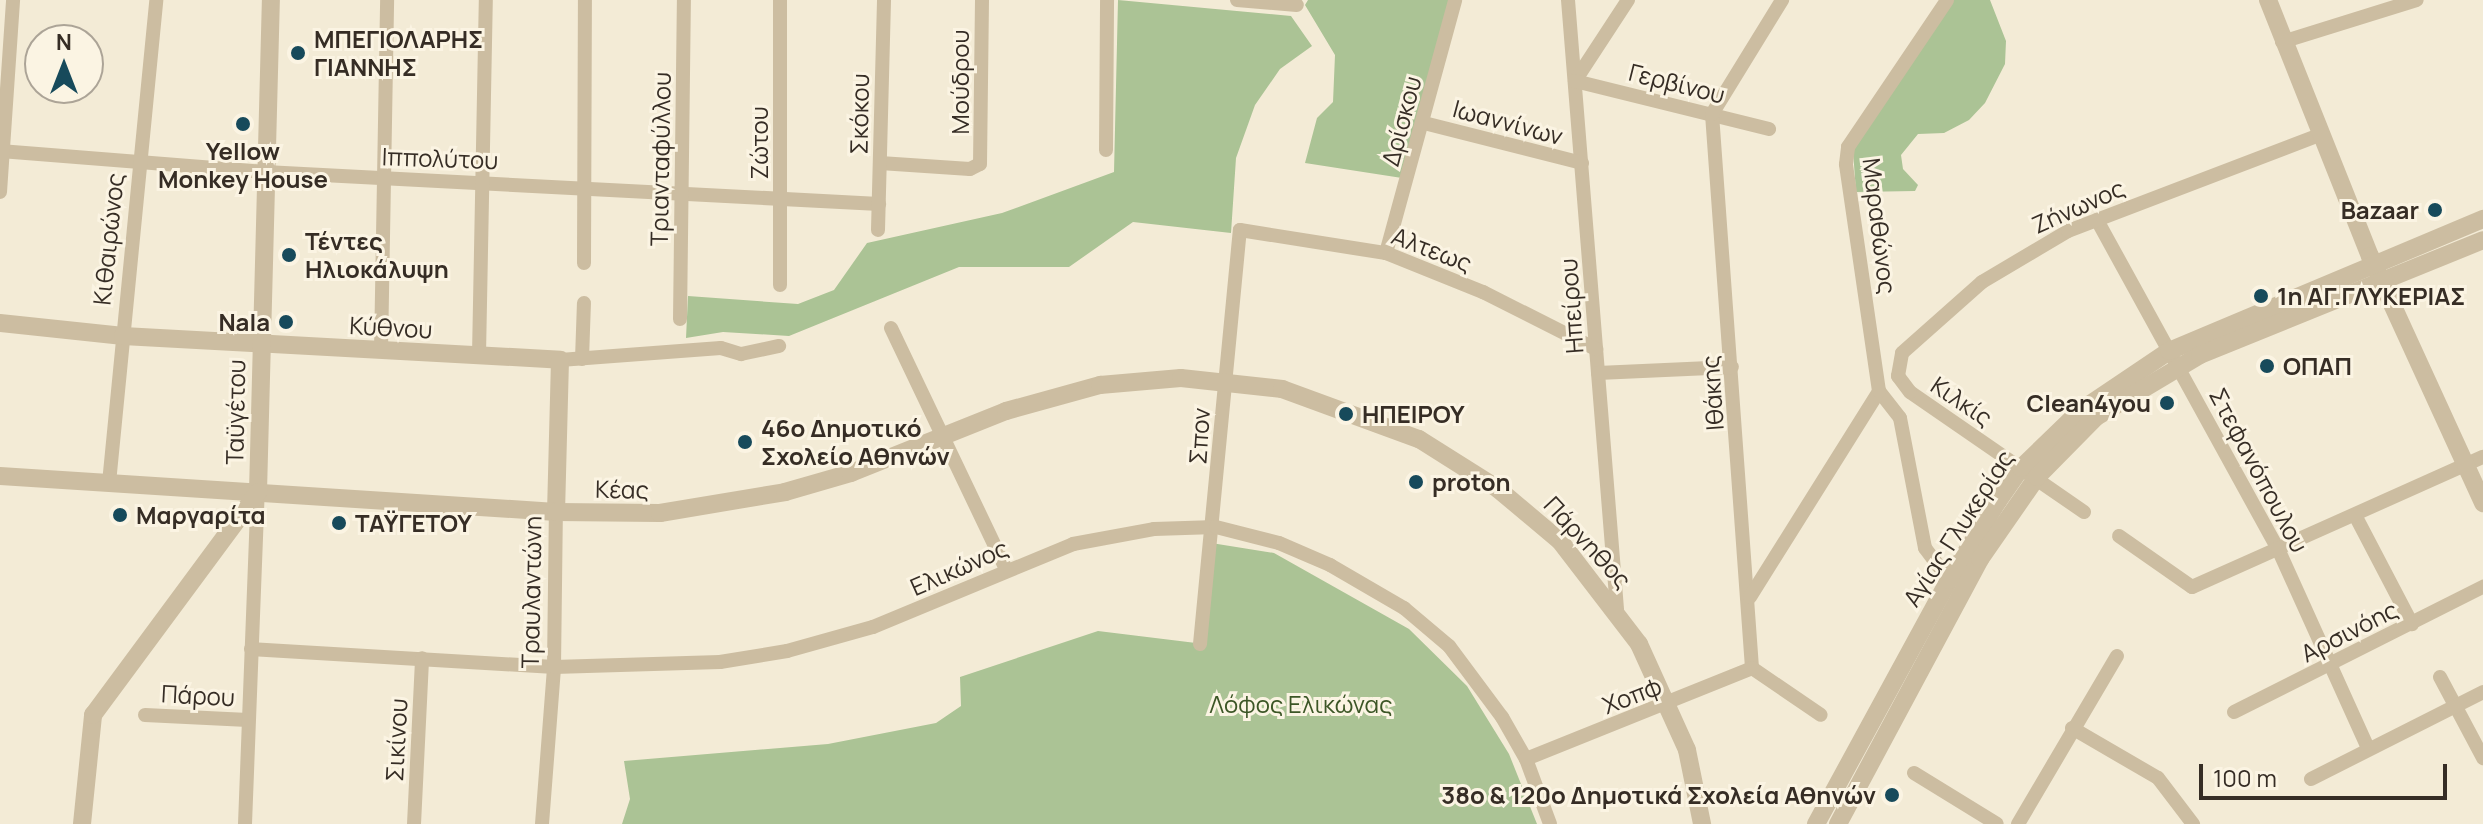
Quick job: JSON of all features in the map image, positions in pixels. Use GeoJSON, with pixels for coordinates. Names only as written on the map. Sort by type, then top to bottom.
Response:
{"type":"FeatureCollection","features":[{"type":"Feature","properties":{"kind":"street"},"geometry":{"type":"LineString","coordinates":[[0,192],[13,0]]}},
{"type":"Feature","properties":{"kind":"street","name":"Κιθαιρώνος"},"geometry":{"type":"LineString","coordinates":[[109,483],[156,0]]}},
{"type":"Feature","properties":{"kind":"street","name":"Ταϋγέτου"},"geometry":{"type":"LineString","coordinates":[[245,824],[258,492],[271,0]]}},
{"type":"Feature","properties":{"kind":"street"},"geometry":{"type":"LineString","coordinates":[[381,351],[387,0]]}},
{"type":"Feature","properties":{"kind":"street"},"geometry":{"type":"LineString","coordinates":[[479,355],[486,0]]}},
{"type":"Feature","properties":{"kind":"street"},"geometry":{"type":"LineString","coordinates":[[584,263],[585,0]]}},
{"type":"Feature","properties":{"kind":"street","name":"Τριανταφύλλου"},"geometry":{"type":"LineString","coordinates":[[680,319],[684,0]]}},
{"type":"Feature","properties":{"kind":"street","name":"Ζώτου"},"geometry":{"type":"LineString","coordinates":[[780,0],[780,285]]}},
{"type":"Feature","properties":{"kind":"street","name":"Σκόκου"},"geometry":{"type":"LineString","coordinates":[[878,230],[884,0]]}},
{"type":"Feature","properties":{"kind":"street","name":"Μούδρου"},"geometry":{"type":"LineString","coordinates":[[880,163],[970,169],[980,164],[982,0]]}},
{"type":"Feature","properties":{"kind":"street"},"geometry":{"type":"LineString","coordinates":[[1106,150],[1107,0]]}},
{"type":"Feature","properties":{"kind":"street"},"geometry":{"type":"LineString","coordinates":[[1237,0],[1297,5]]}},
{"type":"Feature","properties":{"kind":"street","name":"Δρίσκου"},"geometry":{"type":"LineString","coordinates":[[1386,253],[1424,123],[1455,0]]}},
{"type":"Feature","properties":{"kind":"street","name":"Ηπείρου"},"geometry":{"type":"LineString","coordinates":[[1568,0],[1617,609]]}},
{"type":"Feature","properties":{"kind":"street"},"geometry":{"type":"LineString","coordinates":[[1575,81],[1628,0]]}},
{"type":"Feature","properties":{"kind":"street"},"geometry":{"type":"LineString","coordinates":[[1712,114],[1782,0]]}},
{"type":"Feature","properties":{"kind":"street","name":"Μαραθώνος"},"geometry":{"type":"LineString","coordinates":[[1879,391],[1846,164],[1848,147],[1947,0]]}},
{"type":"Feature","properties":{"kind":"street"},"geometry":{"type":"LineString","coordinates":[[2268,0],[2319,135],[2381,281],[2463,467],[2483,503]]}},
{"type":"Feature","properties":{"kind":"street"},"geometry":{"type":"LineString","coordinates":[[2282,42],[2417,0]]}},
{"type":"Feature","properties":{"kind":"street","name":"Γερβίνου"},"geometry":{"type":"LineString","coordinates":[[1575,81],[1769,129]]}},
{"type":"Feature","properties":{"kind":"street","name":"Ιθάκης"},"geometry":{"type":"LineString","coordinates":[[1712,114],[1750,597],[1752,668]]}},
{"type":"Feature","properties":{"kind":"street","name":"Ιωαννίνων"},"geometry":{"type":"LineString","coordinates":[[1424,123],[1582,163]]}},
{"type":"Feature","properties":{"kind":"street","name":"Ζήνωνος"},"geometry":{"type":"LineString","coordinates":[[1898,376],[1902,353],[1913,340],[1982,282],[2034,249],[2097,220],[2319,135]]}},
{"type":"Feature","properties":{"kind":"street","name":"Ιππολύτου"},"geometry":{"type":"LineString","coordinates":[[2,151],[265,172],[681,191],[879,204]]}},
{"type":"Feature","properties":{"kind":"street","name":"Αγίας Γλυκερίας"},"geometry":{"type":"LineString","coordinates":[[1816,824],[1949,580],[2029,472],[2173,358],[2373,262],[2483,219]]}},
{"type":"Feature","properties":{"kind":"street","name":"Στεφανόπουλου"},"geometry":{"type":"LineString","coordinates":[[2097,220],[2279,551],[2368,748]]}},
{"type":"Feature","properties":{"kind":"street","name":"Αλτεως"},"geometry":{"type":"LineString","coordinates":[[1240,230],[1386,253],[1483,292],[1596,349]]}},
{"type":"Feature","properties":{"kind":"street","name":"Σπον"},"geometry":{"type":"LineString","coordinates":[[1200,644],[1216,527],[1225,380],[1240,230]]}},
{"type":"Feature","properties":{"kind":"street","name":"Αγίας Γλυκερίας"},"geometry":{"type":"LineString","coordinates":[[2173,358],[2483,240]]}},
{"type":"Feature","properties":{"kind":"street"},"geometry":{"type":"LineString","coordinates":[[582,359],[584,303]]}},
{"type":"Feature","properties":{"kind":"street","name":"Κύθνου"},"geometry":{"type":"LineString","coordinates":[[0,323],[123,336],[560,360],[721,348],[741,354],[779,346]]}},
{"type":"Feature","properties":{"kind":"street"},"geometry":{"type":"LineString","coordinates":[[891,328],[1006,569]]}},
{"type":"Feature","properties":{"kind":"street","name":"Τραυλαντώνη"},"geometry":{"type":"LineString","coordinates":[[542,824],[554,667],[560,360]]}},
{"type":"Feature","properties":{"kind":"street"},"geometry":{"type":"LineString","coordinates":[[1598,373],[1732,367]]}},
{"type":"Feature","properties":{"kind":"street","name":"Κιλκίς"},"geometry":{"type":"LineString","coordinates":[[1898,376],[1910,392],[2084,512]]}},
{"type":"Feature","properties":{"kind":"street","name":"Κέας"},"geometry":{"type":"LineString","coordinates":[[0,476],[556,512],[660,513],[733,505],[851,473],[1041,399],[1100,385],[1225,380]]}},
{"type":"Feature","properties":{"kind":"street","name":"Πάρνηθος"},"geometry":{"type":"LineString","coordinates":[[1225,380],[1326,401],[1419,439],[1461,463],[1530,513],[1617,609],[1669,705],[1687,750],[1702,824]]}},
{"type":"Feature","properties":{"kind":"street"},"geometry":{"type":"LineString","coordinates":[[1750,597],[1879,391],[1900,418],[1925,548],[1949,580]]}},
{"type":"Feature","properties":{"kind":"street"},"geometry":{"type":"LineString","coordinates":[[2119,536],[2192,587],[2356,517],[2483,457]]}},
{"type":"Feature","properties":{"kind":"street","name":"Αγίας Γλυκερίας"},"geometry":{"type":"LineString","coordinates":[[1838,824],[2029,472]]}},
{"type":"Feature","properties":{"kind":"street"},"geometry":{"type":"LineString","coordinates":[[0,476],[0,486]]}},
{"type":"Feature","properties":{"kind":"street"},"geometry":{"type":"LineString","coordinates":[[82,824],[93,715],[258,492]]}},
{"type":"Feature","properties":{"kind":"street"},"geometry":{"type":"LineString","coordinates":[[2356,517],[2412,624]]}},
{"type":"Feature","properties":{"kind":"street","name":"Ελικώνος"},"geometry":{"type":"LineString","coordinates":[[251,649],[554,667],[720,662],[787,651],[906,615],[1006,569],[1108,535],[1216,527],[1279,543],[1373,587],[1404,608],[1471,672],[1526,759],[1550,824]]}},
{"type":"Feature","properties":{"kind":"street","name":"Αρσινόης"},"geometry":{"type":"LineString","coordinates":[[2234,712],[2330,667],[2483,587]]}},
{"type":"Feature","properties":{"kind":"street"},"geometry":{"type":"LineString","coordinates":[[2018,824],[2117,656]]}},
{"type":"Feature","properties":{"kind":"street","name":"Σικίνου"},"geometry":{"type":"LineString","coordinates":[[414,824],[422,658]]}},
{"type":"Feature","properties":{"kind":"street"},"geometry":{"type":"LineString","coordinates":[[1752,668],[1821,715]]}},
{"type":"Feature","properties":{"kind":"street","name":"Χοπφ"},"geometry":{"type":"LineString","coordinates":[[1526,759],[1669,705],[1752,668]]}},
{"type":"Feature","properties":{"kind":"street"},"geometry":{"type":"LineString","coordinates":[[2440,677],[2483,758]]}},
{"type":"Feature","properties":{"kind":"street"},"geometry":{"type":"LineString","coordinates":[[2311,779],[2483,692]]}},
{"type":"Feature","properties":{"kind":"street","name":"Πάρου"},"geometry":{"type":"LineString","coordinates":[[145,715],[248,720]]}},
{"type":"Feature","properties":{"kind":"street"},"geometry":{"type":"LineString","coordinates":[[2072,728],[2158,778],[2193,824]]}},
{"type":"Feature","properties":{"kind":"street"},"geometry":{"type":"LineString","coordinates":[[1914,773],[1997,824]]}},
{"type":"Feature","properties":{"kind":"green space"},"geometry":{"type":"Polygon","coordinates":[[[1118,0],[1291,16],[1312,46],[1280,69],[1255,105],[1236,158],[1231,233],[1133,222],[1069,267],[959,267],[789,336],[723,332],[686,338],[688,296],[798,304],[834,290],[867,243],[1002,213],[1114,172],[1118,0]]]}},
{"type":"Feature","properties":{"kind":"green space"},"geometry":{"type":"Polygon","coordinates":[[[1308,0],[1449,0],[1402,178],[1305,163],[1317,118],[1333,102],[1335,55],[1305,5],[1308,0]]]}},
{"type":"Feature","properties":{"kind":"green space"},"geometry":{"type":"Polygon","coordinates":[[[1953,0],[1990,0],[2006,41],[2005,64],[1985,103],[1969,120],[1944,133],[1918,134],[1901,155],[1903,169],[1918,185],[1915,191],[1856,192],[1853,151],[1953,0]]]}},
{"type":"Feature","properties":{"kind":"green space","name":"Λόφος Ελικώνας"},"geometry":{"type":"Polygon","coordinates":[[[1205,542],[1274,553],[1409,629],[1467,686],[1509,754],[1537,824],[622,824],[630,799],[624,761],[828,744],[936,723],[961,706],[960,677],[1098,631],[1196,643],[1205,542]]]}},
{"type":"Feature","properties":{"kind":"place","name":"ΜΠΕΓΙΟΛΑΡΗΣ ΓΙΑΝΝΗΣ"},"geometry":{"type":"Point","coordinates":[298,53]}},
{"type":"Feature","properties":{"kind":"place","name":"Yellow Monkey House"},"geometry":{"type":"Point","coordinates":[243,124]}},
{"type":"Feature","properties":{"kind":"place","name":"Bazaar"},"geometry":{"type":"Point","coordinates":[2435,210]}},
{"type":"Feature","properties":{"kind":"place","name":"Τέντες Ηλιοκάλυψη"},"geometry":{"type":"Point","coordinates":[289,255]}},
{"type":"Feature","properties":{"kind":"place","name":"1η ΑΓ.ΓΛΥΚΕΡΙΑΣ"},"geometry":{"type":"Point","coordinates":[2261,296]}},
{"type":"Feature","properties":{"kind":"place","name":"Nala"},"geometry":{"type":"Point","coordinates":[286,322]}},
{"type":"Feature","properties":{"kind":"place","name":"ΟΠΑΠ"},"geometry":{"type":"Point","coordinates":[2267,366]}},
{"type":"Feature","properties":{"kind":"place","name":"Clean4you"},"geometry":{"type":"Point","coordinates":[2167,403]}},
{"type":"Feature","properties":{"kind":"place","name":"ΗΠΕΙΡΟΥ"},"geometry":{"type":"Point","coordinates":[1346,414]}},
{"type":"Feature","properties":{"kind":"place","name":"46ο Δημοτικό Σχολείο Αθηνών"},"geometry":{"type":"Point","coordinates":[745,442]}},
{"type":"Feature","properties":{"kind":"place","name":"proton"},"geometry":{"type":"Point","coordinates":[1416,482]}},
{"type":"Feature","properties":{"kind":"place","name":"Μαργαρίτα"},"geometry":{"type":"Point","coordinates":[120,515]}},
{"type":"Feature","properties":{"kind":"place","name":"ΤΑΫΓΕΤΟΥ"},"geometry":{"type":"Point","coordinates":[339,523]}},
{"type":"Feature","properties":{"kind":"place","name":"38ο & 120ο Δημοτικά Σχολεία Αθηνών"},"geometry":{"type":"Point","coordinates":[1892,795]}}]}
